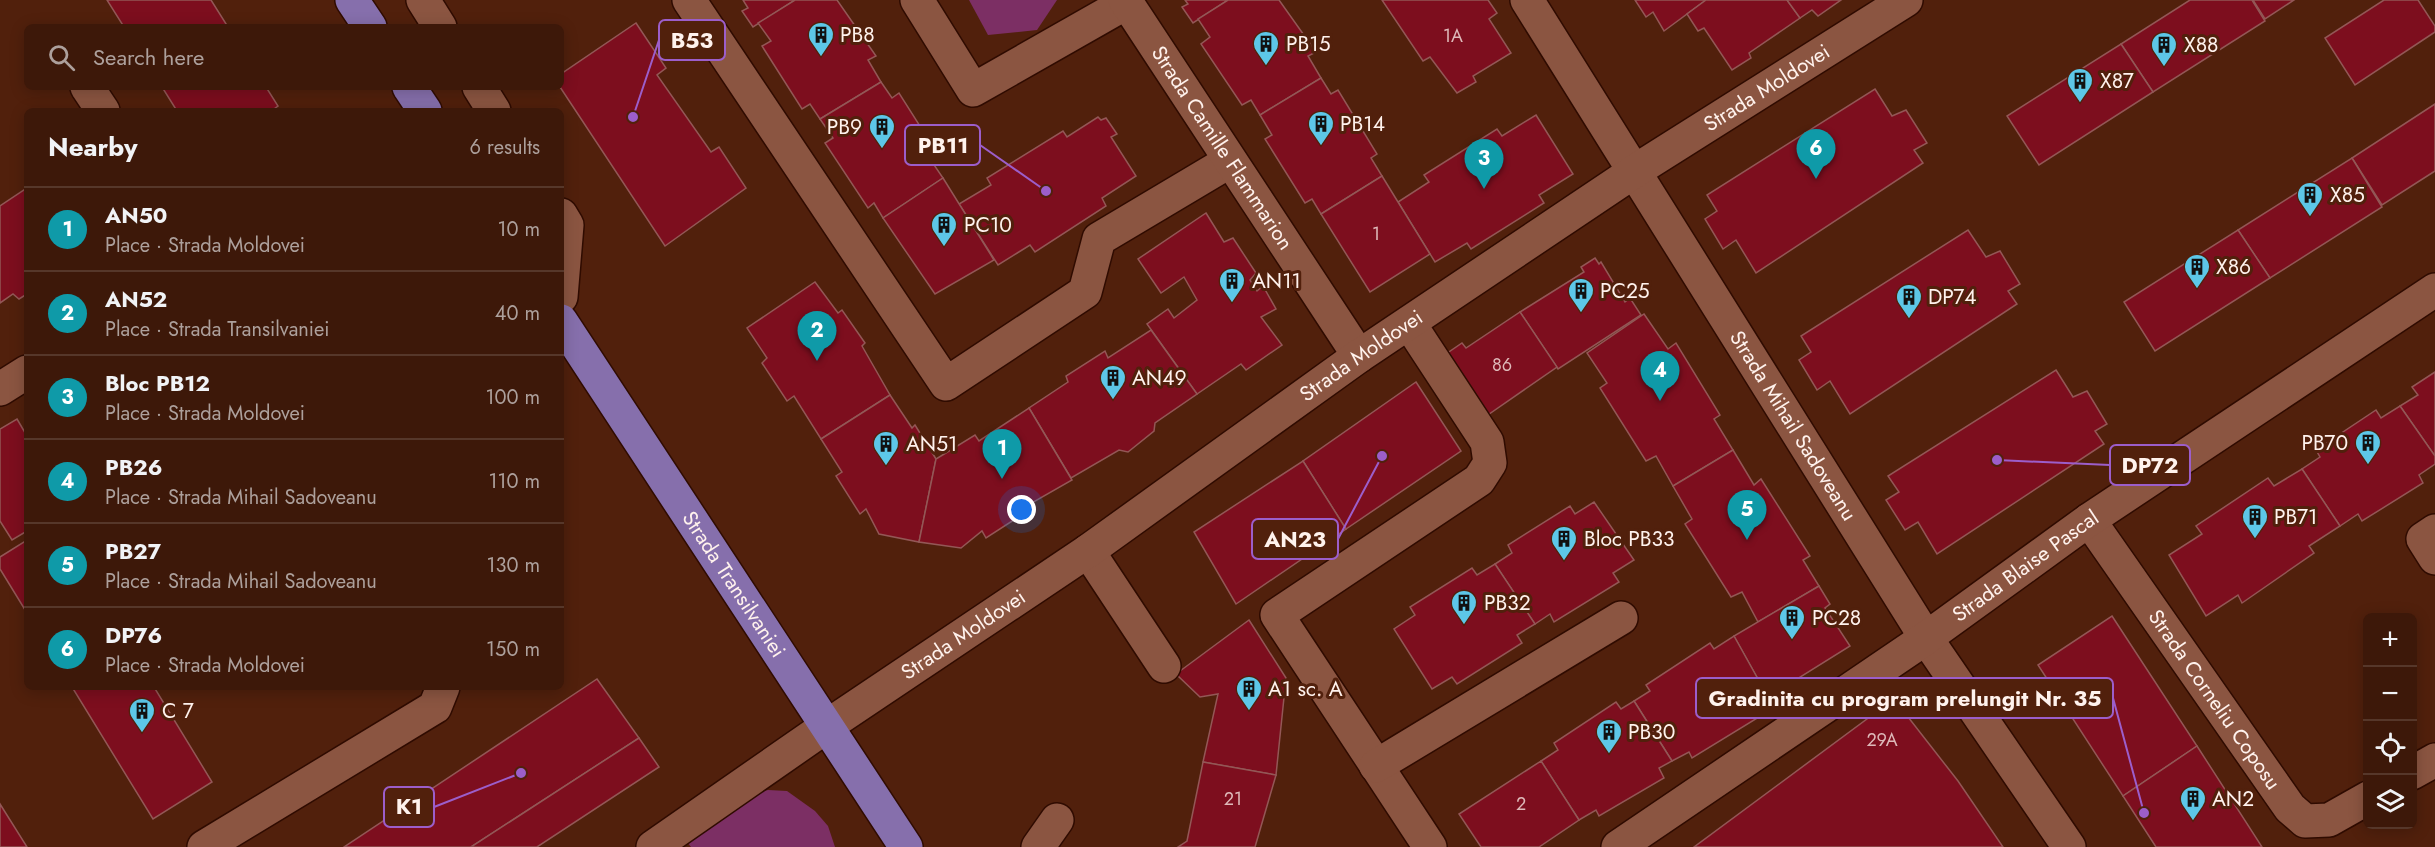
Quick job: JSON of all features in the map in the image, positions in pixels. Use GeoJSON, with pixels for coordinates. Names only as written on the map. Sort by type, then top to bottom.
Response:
{"type":"FeatureCollection","features":[{"type":"Feature","properties":{"kind":"main road"},"geometry":{"type":"LineString","coordinates":[[352,0],[367,24]]}},
{"type":"Feature","properties":{"kind":"main road"},"geometry":{"type":"LineString","coordinates":[[411,90],[423,108]]}},
{"type":"Feature","properties":{"kind":"main road","name":"Strada Transilvaniei"},"geometry":{"type":"LineString","coordinates":[[564,326],[906,847]]}},
{"type":"Feature","properties":{"kind":"street"},"geometry":{"type":"LineString","coordinates":[[423,0],[438,24]]}},
{"type":"Feature","properties":{"kind":"street"},"geometry":{"type":"LineString","coordinates":[[689,0],[946,384],[1084,292],[1099,239],[1230,161]]}},
{"type":"Feature","properties":{"kind":"street"},"geometry":{"type":"LineString","coordinates":[[916,0],[973,90],[1126,1]]}},
{"type":"Feature","properties":{"kind":"street","name":"Strada Mihail Sadoveanu"},"geometry":{"type":"LineString","coordinates":[[1527,0],[1926,638],[2069,847]]}},
{"type":"Feature","properties":{"kind":"street","name":"Strada Moldovei"},"geometry":{"type":"LineString","coordinates":[[652,847],[826,726],[1088,551],[1359,356],[1635,171],[1906,0]]}},
{"type":"Feature","properties":{"kind":"street","name":"Strada Camille Flammarion"},"geometry":{"type":"LineString","coordinates":[[1126,1],[1359,356]]}},
{"type":"Feature","properties":{"kind":"street"},"geometry":{"type":"LineString","coordinates":[[89,90],[101,108]]}},
{"type":"Feature","properties":{"kind":"street"},"geometry":{"type":"LineString","coordinates":[[480,90],[492,108]]}},
{"type":"Feature","properties":{"kind":"street"},"geometry":{"type":"LineString","coordinates":[[564,220],[567,225],[564,261]]}},
{"type":"Feature","properties":{"kind":"street","name":"Strada Blaise Pascal"},"geometry":{"type":"LineString","coordinates":[[1618,847],[1926,638],[2089,520],[2435,290]]}},
{"type":"Feature","properties":{"kind":"street"},"geometry":{"type":"LineString","coordinates":[[1408,323],[1487,442],[1490,463],[1479,480],[1277,615],[1430,847]]}},
{"type":"Feature","properties":{"kind":"street"},"geometry":{"type":"LineString","coordinates":[[0,389],[24,374]]}},
{"type":"Feature","properties":{"kind":"street","name":"Strada Corneliu Coposu"},"geometry":{"type":"LineString","coordinates":[[2089,520],[2290,808],[2305,821],[2328,820],[2363,800]]}},
{"type":"Feature","properties":{"kind":"street"},"geometry":{"type":"LineString","coordinates":[[2435,531],[2423,539],[2435,558]]}},
{"type":"Feature","properties":{"kind":"street"},"geometry":{"type":"LineString","coordinates":[[1088,551],[1164,666]]}},
{"type":"Feature","properties":{"kind":"street"},"geometry":{"type":"LineString","coordinates":[[1376,766],[1621,618]]}},
{"type":"Feature","properties":{"kind":"street"},"geometry":{"type":"LineString","coordinates":[[204,847],[435,707],[442,690]]}},
{"type":"Feature","properties":{"kind":"street"},"geometry":{"type":"LineString","coordinates":[[2417,770],[2435,760]]}},
{"type":"Feature","properties":{"kind":"street"},"geometry":{"type":"LineString","coordinates":[[1038,847],[1057,820]]}},
{"type":"Feature","properties":{"kind":"shaded area"},"geometry":{"type":"Polygon","coordinates":[[[969,0],[1057,0],[1037,30],[988,35],[969,0]]]}},
{"type":"Feature","properties":{"kind":"shaded area"},"geometry":{"type":"Polygon","coordinates":[[[768,790],[787,791],[815,811],[828,826],[835,847],[691,847],[684,838],[748,795],[768,790]]]}},
{"type":"Feature","properties":{"kind":"building"},"geometry":{"type":"Polygon","coordinates":[[[107,0],[211,0],[226,24],[122,24],[107,0]]]}},
{"type":"Feature","properties":{"kind":"building"},"geometry":{"type":"Polygon","coordinates":[[[743,0],[795,0],[753,27],[742,11],[748,8],[743,0]]]}},
{"type":"Feature","properties":{"kind":"building","name":"PB8"},"geometry":{"type":"Polygon","coordinates":[[[795,0],[837,0],[876,56],[868,60],[881,82],[820,119],[810,104],[802,109],[762,46],[771,41],[758,23],[795,0]]]}},
{"type":"Feature","properties":{"kind":"building"},"geometry":{"type":"Polygon","coordinates":[[[1185,0],[1228,0],[1193,23],[1182,7],[1188,4],[1185,0]]]}},
{"type":"Feature","properties":{"kind":"building","name":"PB15"},"geometry":{"type":"Polygon","coordinates":[[[1228,0],[1279,0],[1316,52],[1308,56],[1321,78],[1260,115],[1251,100],[1242,105],[1201,44],[1210,37],[1198,19],[1228,0]]]}},
{"type":"Feature","properties":{"kind":"building"},"geometry":{"type":"Polygon","coordinates":[[[1382,0],[1488,0],[1497,13],[1489,19],[1511,53],[1473,76],[1476,82],[1457,93],[1430,57],[1423,61],[1382,0]]]}},
{"type":"Feature","properties":{"kind":"building"},"geometry":{"type":"Polygon","coordinates":[[[1635,0],[1706,0],[1664,31],[1653,12],[1646,17],[1635,0]]]}},
{"type":"Feature","properties":{"kind":"building"},"geometry":{"type":"Polygon","coordinates":[[[1706,0],[1787,0],[1800,18],[1749,53],[1751,58],[1732,70],[1704,28],[1698,31],[1687,14],[1706,0]]]}},
{"type":"Feature","properties":{"kind":"building"},"geometry":{"type":"Polygon","coordinates":[[[1787,0],[1841,0],[1818,16],[1812,10],[1800,18],[1787,0]]]}},
{"type":"Feature","properties":{"kind":"building","name":"X88"},"geometry":{"type":"Polygon","coordinates":[[[2190,0],[2252,0],[2265,21],[2153,92],[2121,44],[2190,0]]]}},
{"type":"Feature","properties":{"kind":"building"},"geometry":{"type":"Polygon","coordinates":[[[2253,0],[2294,0],[2265,19],[2253,0]]]}},
{"type":"Feature","properties":{"kind":"building"},"geometry":{"type":"Polygon","coordinates":[[[2384,0],[2418,0],[2435,26],[2435,32],[2355,85],[2325,38],[2384,0]]]}},
{"type":"Feature","properties":{"kind":"building"},"geometry":{"type":"Polygon","coordinates":[[[636,23],[666,68],[657,75],[711,152],[719,147],[746,188],[665,246],[562,90],[564,90],[564,72],[636,23]]]}},
{"type":"Feature","properties":{"kind":"building","name":"X87"},"geometry":{"type":"Polygon","coordinates":[[[2121,44],[2153,92],[2039,165],[2007,116],[2121,44]]]}},
{"type":"Feature","properties":{"kind":"building","name":"PB14"},"geometry":{"type":"Polygon","coordinates":[[[1321,78],[1331,94],[1338,90],[1377,154],[1371,158],[1382,176],[1321,214],[1312,199],[1305,203],[1265,139],[1272,135],[1260,115],[1321,78]]]}},
{"type":"Feature","properties":{"kind":"building","name":"PB9"},"geometry":{"type":"Polygon","coordinates":[[[881,82],[892,98],[899,93],[939,156],[932,162],[943,178],[883,218],[874,203],[868,208],[825,143],[833,138],[820,119],[881,82]]]}},
{"type":"Feature","properties":{"kind":"building"},"geometry":{"type":"Polygon","coordinates":[[[1875,89],[1892,116],[1906,110],[1927,143],[1914,150],[1923,163],[1756,273],[1736,240],[1723,249],[1705,219],[1717,211],[1707,195],[1875,89]]]}},
{"type":"Feature","properties":{"kind":"building"},"geometry":{"type":"Polygon","coordinates":[[[164,90],[268,90],[278,106],[275,108],[175,108],[164,90]]]}},
{"type":"Feature","properties":{"kind":"building"},"geometry":{"type":"Polygon","coordinates":[[[2435,104],[2435,171],[2382,205],[2352,158],[2435,104]]]}},
{"type":"Feature","properties":{"kind":"building"},"geometry":{"type":"Polygon","coordinates":[[[1536,115],[1573,174],[1539,195],[1544,203],[1471,249],[1467,243],[1435,262],[1398,202],[1429,182],[1424,175],[1497,129],[1502,136],[1536,115]]]}},
{"type":"Feature","properties":{"kind":"building"},"geometry":{"type":"Polygon","coordinates":[[[1098,117],[1101,120],[1106,118],[1117,134],[1111,137],[1136,176],[1102,198],[1106,206],[1035,252],[1030,245],[998,265],[959,204],[991,185],[987,178],[1063,131],[1067,137],[1098,117]]]}},
{"type":"Feature","properties":{"kind":"building","name":"X85"},"geometry":{"type":"Polygon","coordinates":[[[2352,158],[2382,207],[2270,278],[2238,230],[2352,158]]]}},
{"type":"Feature","properties":{"kind":"building"},"geometry":{"type":"Polygon","coordinates":[[[1382,176],[1430,254],[1370,292],[1321,214],[1382,176]]]}},
{"type":"Feature","properties":{"kind":"building","name":"PC10"},"geometry":{"type":"Polygon","coordinates":[[[943,178],[994,260],[935,294],[883,218],[943,178]]]}},
{"type":"Feature","properties":{"kind":"building"},"geometry":{"type":"Polygon","coordinates":[[[24,190],[24,296],[19,299],[13,294],[0,303],[0,206],[24,190]]]}},
{"type":"Feature","properties":{"kind":"building","name":"AN11"},"geometry":{"type":"Polygon","coordinates":[[[1206,213],[1224,242],[1233,238],[1256,273],[1250,280],[1257,291],[1263,286],[1276,309],[1261,317],[1282,345],[1246,370],[1241,364],[1197,394],[1147,324],[1168,309],[1174,318],[1197,300],[1184,277],[1161,293],[1138,259],[1206,213]]]}},
{"type":"Feature","properties":{"kind":"building","name":"DP74"},"geometry":{"type":"Polygon","coordinates":[[[1968,230],[1986,257],[2000,251],[2020,284],[2008,291],[2017,304],[1850,414],[1830,381],[1817,390],[1799,360],[1811,352],[1801,336],[1968,230]]]}},
{"type":"Feature","properties":{"kind":"building","name":"X86"},"geometry":{"type":"Polygon","coordinates":[[[2238,230],[2270,278],[2155,351],[2124,302],[2238,230]]]}},
{"type":"Feature","properties":{"kind":"building","name":"PC25"},"geometry":{"type":"Polygon","coordinates":[[[1595,258],[1599,264],[1601,262],[1625,302],[1630,298],[1641,315],[1558,369],[1520,312],[1584,272],[1581,267],[1595,258]]]}},
{"type":"Feature","properties":{"kind":"building"},"geometry":{"type":"Polygon","coordinates":[[[815,282],[838,313],[842,310],[865,343],[862,346],[890,395],[821,439],[794,396],[787,401],[762,363],[767,358],[747,328],[815,282]]]}},
{"type":"Feature","properties":{"kind":"building"},"geometry":{"type":"Polygon","coordinates":[[[1520,312],[1557,367],[1482,419],[1446,354],[1462,343],[1466,348],[1520,312]]]}},
{"type":"Feature","properties":{"kind":"building"},"geometry":{"type":"Polygon","coordinates":[[[1644,314],[1668,349],[1676,343],[1720,415],[1714,419],[1733,450],[1673,486],[1656,456],[1646,461],[1600,388],[1607,383],[1587,353],[1644,314]]]}},
{"type":"Feature","properties":{"kind":"building","name":"AN49"},"geometry":{"type":"Polygon","coordinates":[[[1151,330],[1197,394],[1155,423],[1154,431],[1128,452],[1119,450],[1071,478],[1029,408],[1068,382],[1066,376],[1105,351],[1108,358],[1151,330]]]}},
{"type":"Feature","properties":{"kind":"building"},"geometry":{"type":"Polygon","coordinates":[[[2056,370],[2073,397],[2087,391],[2107,424],[2095,431],[2104,444],[1937,554],[1918,522],[1905,530],[1886,500],[1899,492],[1888,476],[2056,370]]]}},
{"type":"Feature","properties":{"kind":"building"},"geometry":{"type":"Polygon","coordinates":[[[2435,372],[2435,456],[2400,406],[2418,395],[2412,387],[2435,372]]]}},
{"type":"Feature","properties":{"kind":"building"},"geometry":{"type":"Polygon","coordinates":[[[1416,382],[1461,451],[1346,529],[1303,461],[1416,382]]]}},
{"type":"Feature","properties":{"kind":"building","name":"AN51"},"geometry":{"type":"Polygon","coordinates":[[[890,395],[912,428],[915,425],[936,459],[919,542],[879,534],[866,509],[860,514],[836,476],[842,472],[821,439],[890,395]]]}},
{"type":"Feature","properties":{"kind":"building","name":"PB70"},"geometry":{"type":"Polygon","coordinates":[[[2400,406],[2435,456],[2435,464],[2419,475],[2423,483],[2362,521],[2358,514],[2340,526],[2302,469],[2320,457],[2316,450],[2376,410],[2381,418],[2400,406]]]}},
{"type":"Feature","properties":{"kind":"building"},"geometry":{"type":"Polygon","coordinates":[[[1029,408],[1072,480],[1021,509],[1023,514],[986,538],[982,531],[961,548],[919,542],[936,459],[975,435],[979,441],[1029,408]]]}},
{"type":"Feature","properties":{"kind":"building"},"geometry":{"type":"Polygon","coordinates":[[[17,419],[24,431],[24,533],[12,540],[0,521],[0,429],[17,419]]]}},
{"type":"Feature","properties":{"kind":"building"},"geometry":{"type":"Polygon","coordinates":[[[1733,450],[1754,485],[1761,479],[1810,556],[1803,560],[1819,586],[1758,622],[1742,592],[1731,597],[1685,524],[1692,519],[1673,486],[1733,450]]]}},
{"type":"Feature","properties":{"kind":"building"},"geometry":{"type":"Polygon","coordinates":[[[1303,461],[1346,529],[1236,604],[1194,532],[1303,461]]]}},
{"type":"Feature","properties":{"kind":"building","name":"PB71"},"geometry":{"type":"Polygon","coordinates":[[[2302,469],[2340,526],[2309,546],[2314,553],[2242,603],[2238,595],[2206,616],[2169,555],[2202,534],[2196,526],[2268,478],[2274,486],[2302,469]]]}},
{"type":"Feature","properties":{"kind":"building","name":"Bloc PB33"},"geometry":{"type":"Polygon","coordinates":[[[1594,502],[1634,560],[1613,573],[1619,582],[1554,622],[1550,614],[1535,624],[1495,564],[1512,553],[1508,545],[1570,506],[1575,514],[1594,502]]]}},
{"type":"Feature","properties":{"kind":"building"},"geometry":{"type":"Polygon","coordinates":[[[24,542],[24,608],[0,569],[0,557],[24,542]]]}},
{"type":"Feature","properties":{"kind":"building","name":"PB32"},"geometry":{"type":"Polygon","coordinates":[[[1495,564],[1535,624],[1517,635],[1522,643],[1457,684],[1452,677],[1432,689],[1394,629],[1415,615],[1410,607],[1472,568],[1477,575],[1495,564]]]}},
{"type":"Feature","properties":{"kind":"building","name":"PC28"},"geometry":{"type":"Polygon","coordinates":[[[1819,586],[1830,604],[1825,608],[1850,646],[1768,697],[1734,636],[1819,586]]]}},
{"type":"Feature","properties":{"kind":"building"},"geometry":{"type":"Polygon","coordinates":[[[2112,616],[2197,746],[2123,796],[2038,665],[2112,616]]]}},
{"type":"Feature","properties":{"kind":"building","name":"A1 sc. A"},"geometry":{"type":"Polygon","coordinates":[[[1249,620],[1286,678],[1276,775],[1203,762],[1218,694],[1200,697],[1176,674],[1249,620]]]}},
{"type":"Feature","properties":{"kind":"building"},"geometry":{"type":"Polygon","coordinates":[[[1734,636],[1768,697],[1754,707],[1759,717],[1692,758],[1689,752],[1672,761],[1634,701],[1650,691],[1646,685],[1710,643],[1714,649],[1734,636]]]}},
{"type":"Feature","properties":{"kind":"building"},"geometry":{"type":"Polygon","coordinates":[[[597,679],[639,738],[471,847],[344,847],[597,679]]]}},
{"type":"Feature","properties":{"kind":"building","name":"C 7"},"geometry":{"type":"Polygon","coordinates":[[[74,690],[156,690],[212,782],[153,819],[74,690]]]}},
{"type":"Feature","properties":{"kind":"building"},"geometry":{"type":"Polygon","coordinates":[[[1894,699],[1958,781],[2003,847],[1694,847],[1894,699]]]}},
{"type":"Feature","properties":{"kind":"building","name":"PB30"},"geometry":{"type":"Polygon","coordinates":[[[1634,701],[1672,761],[1659,768],[1664,778],[1599,816],[1596,810],[1579,820],[1541,761],[1558,750],[1554,743],[1616,702],[1621,709],[1634,701]]]}},
{"type":"Feature","properties":{"kind":"building"},"geometry":{"type":"Polygon","coordinates":[[[639,738],[659,767],[537,847],[471,847],[639,738]]]}},
{"type":"Feature","properties":{"kind":"building","name":"AN2"},"geometry":{"type":"Polygon","coordinates":[[[2197,746],[2262,847],[2156,847],[2123,796],[2197,746]]]}},
{"type":"Feature","properties":{"kind":"building"},"geometry":{"type":"Polygon","coordinates":[[[1541,761],[1579,820],[1539,847],[1481,847],[1459,814],[1541,761]]]}},
{"type":"Feature","properties":{"kind":"building"},"geometry":{"type":"Polygon","coordinates":[[[1203,762],[1276,775],[1255,847],[1178,847],[1187,841],[1203,762]]]}},
{"type":"Feature","properties":{"kind":"building"},"geometry":{"type":"Polygon","coordinates":[[[0,804],[27,847],[0,847],[0,804]]]}},
{"type":"Feature","properties":{"kind":"place","name":"PB8"},"geometry":{"type":"Point","coordinates":[821,58]}},
{"type":"Feature","properties":{"kind":"place","name":"PB15"},"geometry":{"type":"Point","coordinates":[1266,67]}},
{"type":"Feature","properties":{"kind":"place","name":"X88"},"geometry":{"type":"Point","coordinates":[2164,68]}},
{"type":"Feature","properties":{"kind":"place","name":"X87"},"geometry":{"type":"Point","coordinates":[2080,104]}},
{"type":"Feature","properties":{"kind":"place","name":"B53"},"geometry":{"type":"Point","coordinates":[633,117]}},
{"type":"Feature","properties":{"kind":"place","name":"PB14"},"geometry":{"type":"Point","coordinates":[1321,147]}},
{"type":"Feature","properties":{"kind":"place","name":"PB9"},"geometry":{"type":"Point","coordinates":[882,150]}},
{"type":"Feature","properties":{"kind":"place","name":"DP76"},"geometry":{"type":"Point","coordinates":[1816,179]}},
{"type":"Feature","properties":{"kind":"place","name":"Bloc PB12"},"geometry":{"type":"Point","coordinates":[1484,189]}},
{"type":"Feature","properties":{"kind":"place","name":"PB11"},"geometry":{"type":"Point","coordinates":[1046,191]}},
{"type":"Feature","properties":{"kind":"place","name":"X85"},"geometry":{"type":"Point","coordinates":[2310,218]}},
{"type":"Feature","properties":{"kind":"place","name":"PC10"},"geometry":{"type":"Point","coordinates":[944,248]}},
{"type":"Feature","properties":{"kind":"place","name":"X86"},"geometry":{"type":"Point","coordinates":[2197,290]}},
{"type":"Feature","properties":{"kind":"place","name":"AN11"},"geometry":{"type":"Point","coordinates":[1232,304]}},
{"type":"Feature","properties":{"kind":"place","name":"PC25"},"geometry":{"type":"Point","coordinates":[1581,314]}},
{"type":"Feature","properties":{"kind":"place","name":"DP74"},"geometry":{"type":"Point","coordinates":[1909,320]}},
{"type":"Feature","properties":{"kind":"place","name":"AN52"},"geometry":{"type":"Point","coordinates":[817,361]}},
{"type":"Feature","properties":{"kind":"place","name":"AN49"},"geometry":{"type":"Point","coordinates":[1113,401]}},
{"type":"Feature","properties":{"kind":"place","name":"PB26"},"geometry":{"type":"Point","coordinates":[1660,401]}},
{"type":"Feature","properties":{"kind":"place","name":"AN23"},"geometry":{"type":"Point","coordinates":[1382,456]}},
{"type":"Feature","properties":{"kind":"place","name":"DP72"},"geometry":{"type":"Point","coordinates":[1997,460]}},
{"type":"Feature","properties":{"kind":"place","name":"PB70"},"geometry":{"type":"Point","coordinates":[2368,466]}},
{"type":"Feature","properties":{"kind":"place","name":"AN51"},"geometry":{"type":"Point","coordinates":[886,467]}},
{"type":"Feature","properties":{"kind":"place","name":"AN50"},"geometry":{"type":"Point","coordinates":[1002,479]}},
{"type":"Feature","properties":{"kind":"place","name":"PB27"},"geometry":{"type":"Point","coordinates":[1747,540]}},
{"type":"Feature","properties":{"kind":"place","name":"PB71"},"geometry":{"type":"Point","coordinates":[2255,540]}},
{"type":"Feature","properties":{"kind":"place","name":"Bloc PB33"},"geometry":{"type":"Point","coordinates":[1564,562]}},
{"type":"Feature","properties":{"kind":"place","name":"PB32"},"geometry":{"type":"Point","coordinates":[1464,626]}},
{"type":"Feature","properties":{"kind":"place","name":"PC28"},"geometry":{"type":"Point","coordinates":[1792,641]}},
{"type":"Feature","properties":{"kind":"place","name":"A1 sc. A"},"geometry":{"type":"Point","coordinates":[1249,712]}},
{"type":"Feature","properties":{"kind":"place","name":"C 7"},"geometry":{"type":"Point","coordinates":[142,734]}},
{"type":"Feature","properties":{"kind":"place","name":"PB30"},"geometry":{"type":"Point","coordinates":[1609,755]}},
{"type":"Feature","properties":{"kind":"place","name":"K1"},"geometry":{"type":"Point","coordinates":[521,773]}},
{"type":"Feature","properties":{"kind":"place","name":"Gradinita cu program prelungit Nr. 35"},"geometry":{"type":"Point","coordinates":[2144,813]}},
{"type":"Feature","properties":{"kind":"place","name":"AN2"},"geometry":{"type":"Point","coordinates":[2193,822]}}]}
